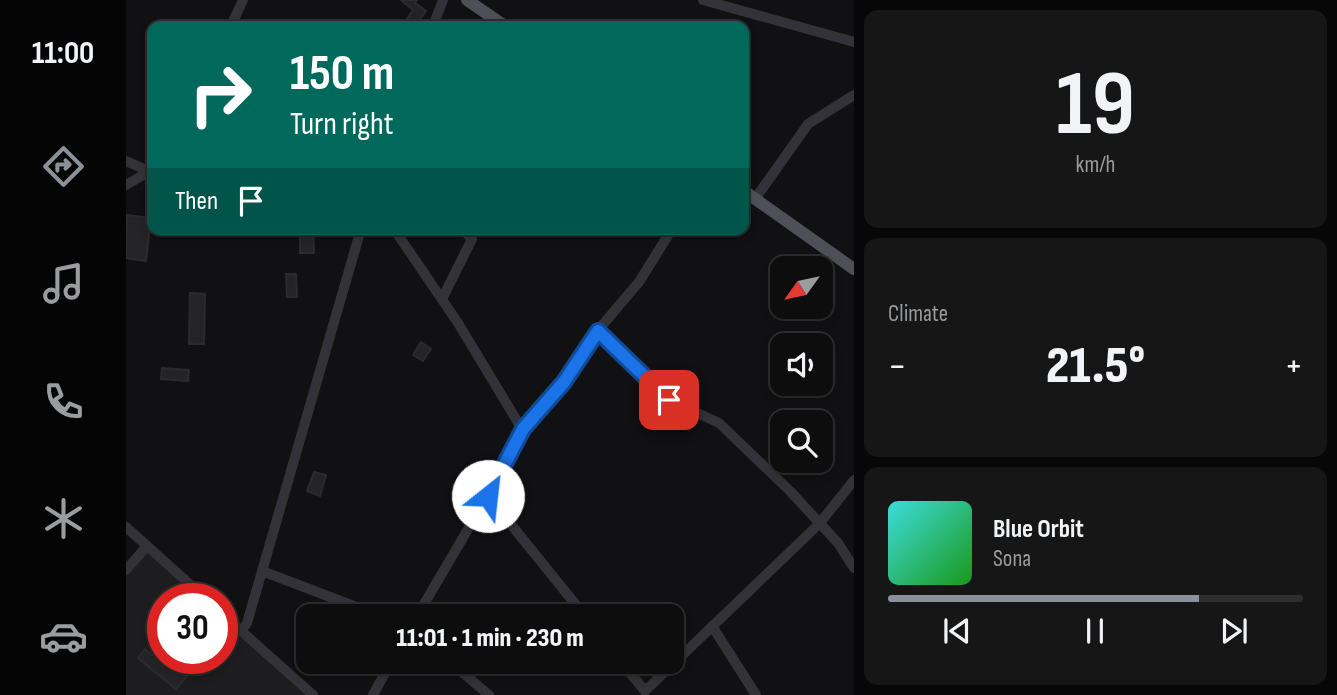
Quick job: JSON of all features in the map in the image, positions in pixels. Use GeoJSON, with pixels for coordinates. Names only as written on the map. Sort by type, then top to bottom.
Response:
{"type":"FeatureCollection","features":[{"type":"Feature","properties":{"kind":"main road"},"geometry":{"type":"LineString","coordinates":[[467,0],[498,21]]}},
{"type":"Feature","properties":{"kind":"main road"},"geometry":{"type":"LineString","coordinates":[[749,195],[854,270]]}},
{"type":"Feature","properties":{"kind":"street"},"geometry":{"type":"LineString","coordinates":[[233,21],[243,0]]}},
{"type":"Feature","properties":{"kind":"street"},"geometry":{"type":"LineString","coordinates":[[435,21],[443,0]]}},
{"type":"Feature","properties":{"kind":"street"},"geometry":{"type":"LineString","coordinates":[[703,0],[850,41],[854,30]]}},
{"type":"Feature","properties":{"kind":"street"},"geometry":{"type":"LineString","coordinates":[[755,199],[808,124],[854,95]]}},
{"type":"Feature","properties":{"kind":"street"},"geometry":{"type":"LineString","coordinates":[[126,161],[147,169]]}},
{"type":"Feature","properties":{"kind":"street"},"geometry":{"type":"LineString","coordinates":[[126,185],[147,172]]}},
{"type":"Feature","properties":{"kind":"street"},"geometry":{"type":"LineString","coordinates":[[241,631],[247,623],[359,235]]}},
{"type":"Feature","properties":{"kind":"street"},"geometry":{"type":"LineString","coordinates":[[398,235],[442,299],[523,429]]}},
{"type":"Feature","properties":{"kind":"street"},"geometry":{"type":"LineString","coordinates":[[442,299],[472,239],[468,235]]}},
{"type":"Feature","properties":{"kind":"street"},"geometry":{"type":"LineString","coordinates":[[424,604],[488,496],[523,429],[564,382],[598,331],[639,282],[669,235]]}},
{"type":"Feature","properties":{"kind":"street"},"geometry":{"type":"LineString","coordinates":[[598,331],[669,400],[719,423],[838,542],[854,568]]}},
{"type":"Feature","properties":{"kind":"street"},"geometry":{"type":"LineString","coordinates":[[630,674],[644,693],[820,523],[854,480]]}},
{"type":"Feature","properties":{"kind":"street"},"geometry":{"type":"LineString","coordinates":[[488,496],[575,604]]}},
{"type":"Feature","properties":{"kind":"street"},"geometry":{"type":"LineString","coordinates":[[126,527],[188,583]]}},
{"type":"Feature","properties":{"kind":"street"},"geometry":{"type":"LineString","coordinates":[[126,570],[147,546]]}},
{"type":"Feature","properties":{"kind":"street"},"geometry":{"type":"LineString","coordinates":[[262,571],[349,604]]}},
{"type":"Feature","properties":{"kind":"street"},"geometry":{"type":"LineString","coordinates":[[712,626],[756,695]]}},
{"type":"Feature","properties":{"kind":"street"},"geometry":{"type":"LineString","coordinates":[[238,628],[313,695]]}},
{"type":"Feature","properties":{"kind":"street"},"geometry":{"type":"LineString","coordinates":[[373,695],[384,674]]}},
{"type":"Feature","properties":{"kind":"street"},"geometry":{"type":"LineString","coordinates":[[464,674],[489,695]]}},
{"type":"Feature","properties":{"kind":"shaded area"},"geometry":{"type":"Polygon","coordinates":[[[145,551],[181,583],[147,583],[147,674],[238,674],[238,635],[305,695],[126,695],[126,573],[145,551]]]}},
{"type":"Feature","properties":{"kind":"building"},"geometry":{"type":"Polygon","coordinates":[[[401,0],[417,0],[415,3],[426,11],[419,21],[405,21],[413,10],[401,0]]]}},
{"type":"Feature","properties":{"kind":"building"},"geometry":{"type":"Polygon","coordinates":[[[127,215],[147,218],[149,235],[146,261],[126,258],[127,215]]]}},
{"type":"Feature","properties":{"kind":"building"},"geometry":{"type":"Polygon","coordinates":[[[300,235],[313,235],[314,253],[300,253],[300,235]]]}},
{"type":"Feature","properties":{"kind":"building"},"geometry":{"type":"Polygon","coordinates":[[[286,274],[296,274],[297,297],[287,297],[286,274]]]}},
{"type":"Feature","properties":{"kind":"building"},"geometry":{"type":"Polygon","coordinates":[[[190,293],[205,294],[204,344],[189,344],[190,293]]]}},
{"type":"Feature","properties":{"kind":"building"},"geometry":{"type":"Polygon","coordinates":[[[421,342],[431,349],[423,361],[413,355],[421,342]]]}},
{"type":"Feature","properties":{"kind":"building"},"geometry":{"type":"Polygon","coordinates":[[[162,368],[189,370],[188,381],[161,379],[162,368]]]}},
{"type":"Feature","properties":{"kind":"building"},"geometry":{"type":"Polygon","coordinates":[[[314,472],[326,475],[320,496],[307,491],[314,472]]]}},
{"type":"Feature","properties":{"kind":"building"},"geometry":{"type":"Polygon","coordinates":[[[145,649],[147,651],[147,665],[138,658],[145,649]]]}},
{"type":"Feature","properties":{"kind":"building"},"geometry":{"type":"Polygon","coordinates":[[[158,674],[189,674],[176,689],[158,674]]]}},
{"type":"Feature","properties":{"kind":"route"},"geometry":{"type":"LineString","coordinates":[[488,496],[523,429],[564,382],[598,331],[669,400]]}}]}
